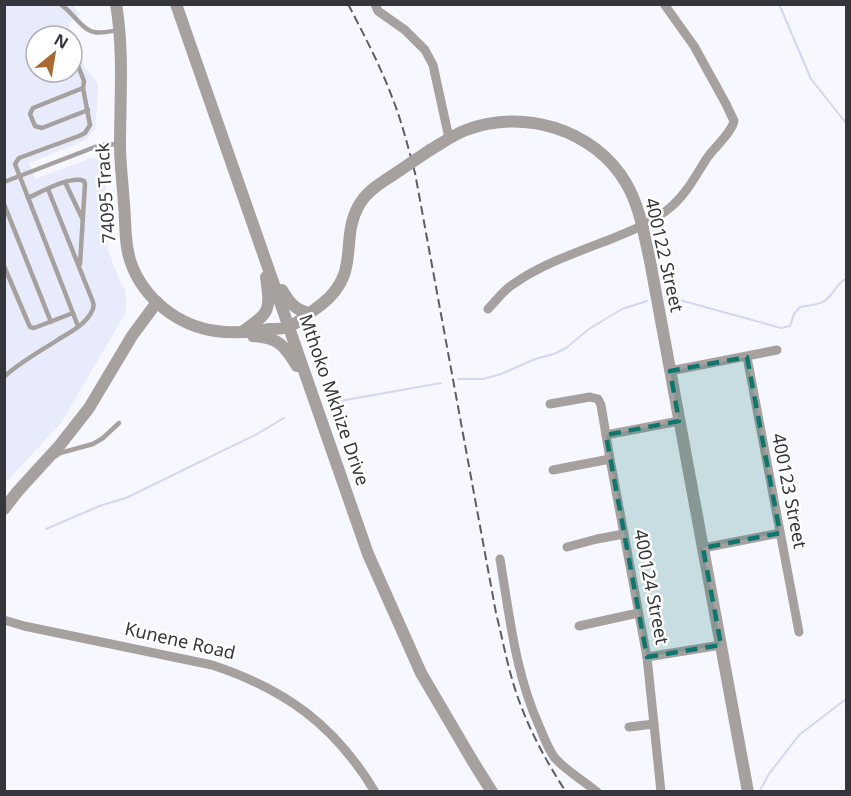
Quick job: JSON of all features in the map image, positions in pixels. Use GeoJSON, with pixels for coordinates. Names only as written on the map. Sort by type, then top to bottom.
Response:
{"type":"FeatureCollection","features":[{"type":"Feature","properties":{"kind":"street","name":"74095 Track"},"geometry":{"type":"LineString","coordinates":[[116,4],[120,29],[120,144],[125,239],[136,275],[145,290],[169,312],[188,323],[211,331],[225,333],[290,327]]}},
{"type":"Feature","properties":{"kind":"street","name":"Mthoko Mkhize Drive"},"geometry":{"type":"LineString","coordinates":[[176,4],[368,554],[417,662],[492,792]]}},
{"type":"Feature","properties":{"kind":"street"},"geometry":{"type":"LineString","coordinates":[[375,4],[378,10],[405,30],[429,57],[433,65],[449,138]]}},
{"type":"Feature","properties":{"kind":"street"},"geometry":{"type":"LineString","coordinates":[[488,309],[514,283],[533,272],[643,227],[671,207],[684,194],[715,147],[730,130],[734,121],[726,104],[694,46],[664,4]]}},
{"type":"Feature","properties":{"kind":"street","name":"400122 Street"},"geometry":{"type":"LineString","coordinates":[[290,327],[329,298],[341,283],[347,268],[352,224],[360,203],[372,190],[449,138],[485,124],[525,121],[567,132],[593,148],[615,168],[634,199],[643,227],[748,792]]}},
{"type":"Feature","properties":{"kind":"street"},"geometry":{"type":"LineString","coordinates":[[242,332],[265,314],[269,304],[261,246]]}},
{"type":"Feature","properties":{"kind":"street"},"geometry":{"type":"LineString","coordinates":[[271,274],[294,307],[309,313]]}},
{"type":"Feature","properties":{"kind":"street"},"geometry":{"type":"LineString","coordinates":[[4,508],[60,445],[89,408],[132,336],[157,302]]}},
{"type":"Feature","properties":{"kind":"street"},"geometry":{"type":"LineString","coordinates":[[225,333],[264,337],[279,342],[289,353],[309,385]]}},
{"type":"Feature","properties":{"kind":"street"},"geometry":{"type":"LineString","coordinates":[[670,371],[777,350]]}},
{"type":"Feature","properties":{"kind":"street","name":"400123 Street"},"geometry":{"type":"LineString","coordinates":[[747,357],[799,632]]}},
{"type":"Feature","properties":{"kind":"street","name":"400124 Street"},"geometry":{"type":"LineString","coordinates":[[550,404],[590,397],[600,402],[647,657],[661,792]]}},
{"type":"Feature","properties":{"kind":"street"},"geometry":{"type":"LineString","coordinates":[[606,435],[679,421]]}},
{"type":"Feature","properties":{"kind":"street"},"geometry":{"type":"LineString","coordinates":[[553,470],[610,459]]}},
{"type":"Feature","properties":{"kind":"street"},"geometry":{"type":"LineString","coordinates":[[703,548],[780,533]]}},
{"type":"Feature","properties":{"kind":"street"},"geometry":{"type":"LineString","coordinates":[[567,547],[624,534]]}},
{"type":"Feature","properties":{"kind":"street"},"geometry":{"type":"LineString","coordinates":[[500,559],[509,625],[529,702],[536,719],[555,757],[597,792]]}},
{"type":"Feature","properties":{"kind":"street"},"geometry":{"type":"LineString","coordinates":[[579,626],[639,613]]}},
{"type":"Feature","properties":{"kind":"street","name":"Kunene Road"},"geometry":{"type":"LineString","coordinates":[[4,620],[212,665],[265,686],[288,699],[326,729],[363,772],[375,792]]}},
{"type":"Feature","properties":{"kind":"street"},"geometry":{"type":"LineString","coordinates":[[647,657],[721,645]]}},
{"type":"Feature","properties":{"kind":"street"},"geometry":{"type":"LineString","coordinates":[[629,727],[654,724]]}},
{"type":"Feature","properties":{"kind":"lane"},"geometry":{"type":"LineString","coordinates":[[60,4],[90,31],[95,33],[120,29]]}},
{"type":"Feature","properties":{"kind":"lane"},"geometry":{"type":"LineString","coordinates":[[78,326],[15,164],[19,158],[85,133],[90,125],[84,84]]}},
{"type":"Feature","properties":{"kind":"lane"},"geometry":{"type":"LineString","coordinates":[[83,88],[33,108],[30,114],[35,126],[42,128],[88,110]]}},
{"type":"Feature","properties":{"kind":"lane"},"geometry":{"type":"LineString","coordinates":[[4,182],[94,147],[120,144]]}},
{"type":"Feature","properties":{"kind":"lane"},"geometry":{"type":"LineString","coordinates":[[28,198],[66,182],[77,179],[84,181],[80,268]]}},
{"type":"Feature","properties":{"kind":"lane"},"geometry":{"type":"LineString","coordinates":[[66,182],[83,220]]}},
{"type":"Feature","properties":{"kind":"lane"},"geometry":{"type":"LineString","coordinates":[[4,377],[78,326],[94,307],[48,189]]}},
{"type":"Feature","properties":{"kind":"lane"},"geometry":{"type":"LineString","coordinates":[[4,204],[51,322]]}},
{"type":"Feature","properties":{"kind":"lane"},"geometry":{"type":"LineString","coordinates":[[4,266],[29,326],[34,328],[73,313]]}},
{"type":"Feature","properties":{"kind":"lane"},"geometry":{"type":"LineString","coordinates":[[39,467],[60,453],[93,444],[119,423]]}},
{"type":"Feature","properties":{"kind":"highlighted area"},"geometry":{"type":"Polygon","coordinates":[[[747,357],[780,533],[703,548],[721,645],[647,657],[606,435],[679,421],[670,371],[747,357]]]}},
{"type":"Feature","properties":{"kind":"shaded area"},"geometry":{"type":"Polygon","coordinates":[[[5,5],[72,5],[80,14],[68,24],[24,24],[24,84],[84,84],[84,65],[98,86],[95,128],[90,135],[84,141],[29,163],[35,179],[91,158],[99,159],[105,165],[108,250],[125,290],[126,312],[61,423],[5,483],[5,5]]]}},
{"type":"Feature","properties":{"kind":"waterway"},"geometry":{"type":"LineString","coordinates":[[779,4],[811,79],[846,123]]}},
{"type":"Feature","properties":{"kind":"waterway"},"geometry":{"type":"LineString","coordinates":[[665,296],[781,328],[790,326],[794,314],[800,307],[823,302],[846,279]]}},
{"type":"Feature","properties":{"kind":"waterway"},"geometry":{"type":"LineString","coordinates":[[458,379],[483,379],[554,354],[622,309],[647,301]]}},
{"type":"Feature","properties":{"kind":"waterway"},"geometry":{"type":"LineString","coordinates":[[334,402],[441,383]]}},
{"type":"Feature","properties":{"kind":"waterway"},"geometry":{"type":"LineString","coordinates":[[46,529],[102,505],[126,498],[257,434],[284,418]]}},
{"type":"Feature","properties":{"kind":"waterway"},"geometry":{"type":"LineString","coordinates":[[759,792],[769,774],[799,735],[846,699]]}},
{"type":"Feature","properties":{"kind":"railway"},"geometry":{"type":"LineString","coordinates":[[348,4],[372,50],[396,106],[415,173],[496,613],[511,675],[533,733],[566,792]]}}]}
